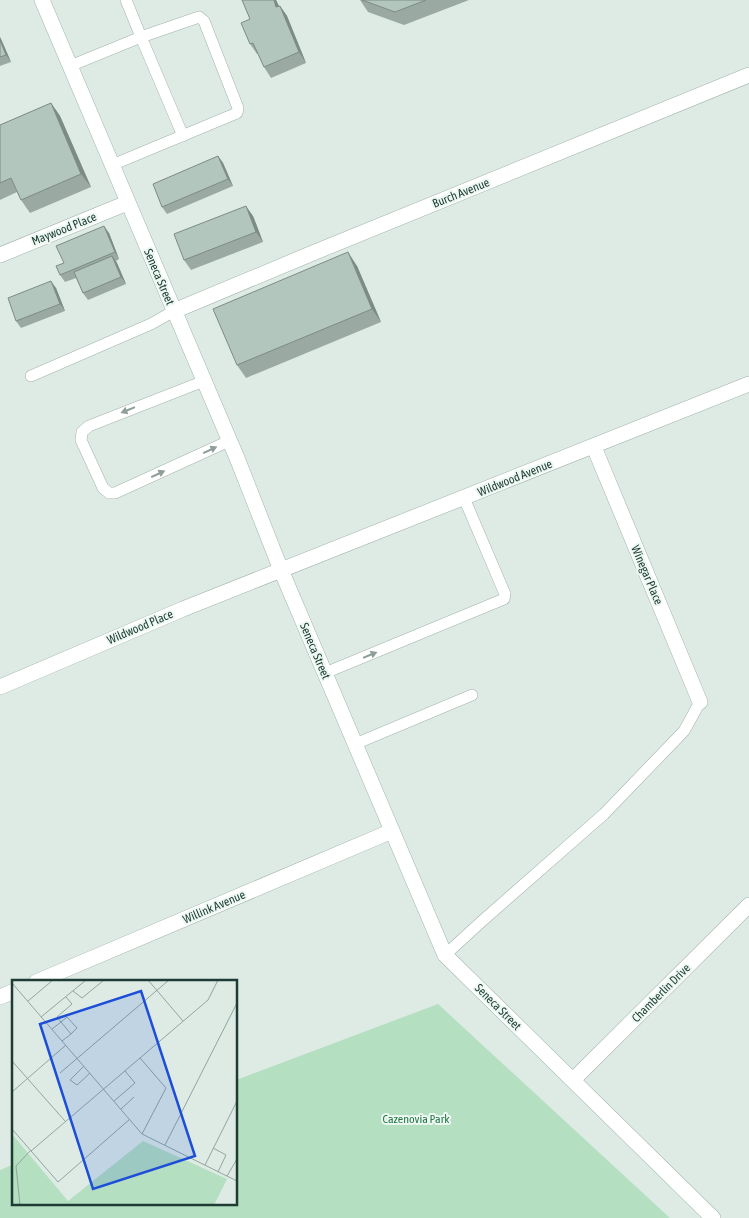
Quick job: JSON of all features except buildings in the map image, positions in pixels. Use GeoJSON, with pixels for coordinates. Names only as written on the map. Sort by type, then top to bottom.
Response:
{"type":"FeatureCollection","features":[{"type":"Feature","properties":{"kind":"street","name":"Seneca Street"},"geometry":{"type":"LineString","coordinates":[[42,0],[445,955],[713,1218]]}},
{"type":"Feature","properties":{"kind":"street","name":"Burch Avenue"},"geometry":{"type":"LineString","coordinates":[[174,311],[749,75]]}},
{"type":"Feature","properties":{"kind":"street","name":"Maywood Place"},"geometry":{"type":"LineString","coordinates":[[0,255],[127,203]]}},
{"type":"Feature","properties":{"kind":"street","name":"Wildwood Avenue"},"geometry":{"type":"LineString","coordinates":[[282,570],[749,384]]}},
{"type":"Feature","properties":{"kind":"street","name":"Winegar Place"},"geometry":{"type":"LineString","coordinates":[[594,447],[700,702]]}},
{"type":"Feature","properties":{"kind":"street","name":"Wildwood Place"},"geometry":{"type":"LineString","coordinates":[[0,687],[183,609],[282,570]]}},
{"type":"Feature","properties":{"kind":"street","name":"Willink Avenue"},"geometry":{"type":"LineString","coordinates":[[41,980],[392,831]]}},
{"type":"Feature","properties":{"kind":"street","name":"Chamberlin Drive"},"geometry":{"type":"LineString","coordinates":[[573,1080],[749,905]]}},
{"type":"Feature","properties":{"kind":"street"},"geometry":{"type":"LineString","coordinates":[[0,997],[12,992]]}},
{"type":"Feature","properties":{"kind":"lane"},"geometry":{"type":"LineString","coordinates":[[126,0],[183,136]]}},
{"type":"Feature","properties":{"kind":"lane"},"geometry":{"type":"LineString","coordinates":[[70,66],[141,37],[199,17],[204,21],[238,108],[237,113],[112,166]]}},
{"type":"Feature","properties":{"kind":"lane"},"geometry":{"type":"LineString","coordinates":[[31,376],[151,324],[174,311]]}},
{"type":"Feature","properties":{"kind":"lane"},"geometry":{"type":"LineString","coordinates":[[204,381],[89,426],[82,432],[81,440],[103,488],[109,493],[116,493],[229,441]]}},
{"type":"Feature","properties":{"kind":"lane"},"geometry":{"type":"LineString","coordinates":[[325,673],[504,599],[505,594],[464,498]]}},
{"type":"Feature","properties":{"kind":"lane"},"geometry":{"type":"LineString","coordinates":[[355,744],[472,695]]}},
{"type":"Feature","properties":{"kind":"lane"},"geometry":{"type":"LineString","coordinates":[[445,955],[604,814],[684,731],[700,702]]}},
{"type":"Feature","properties":{"kind":"green space","name":"Cazenovia Park"},"geometry":{"type":"Polygon","coordinates":[[[438,1004],[670,1218],[0,1218],[0,1170],[12,1165],[12,1206],[238,1206],[238,1079],[438,1004]]]}}]}
